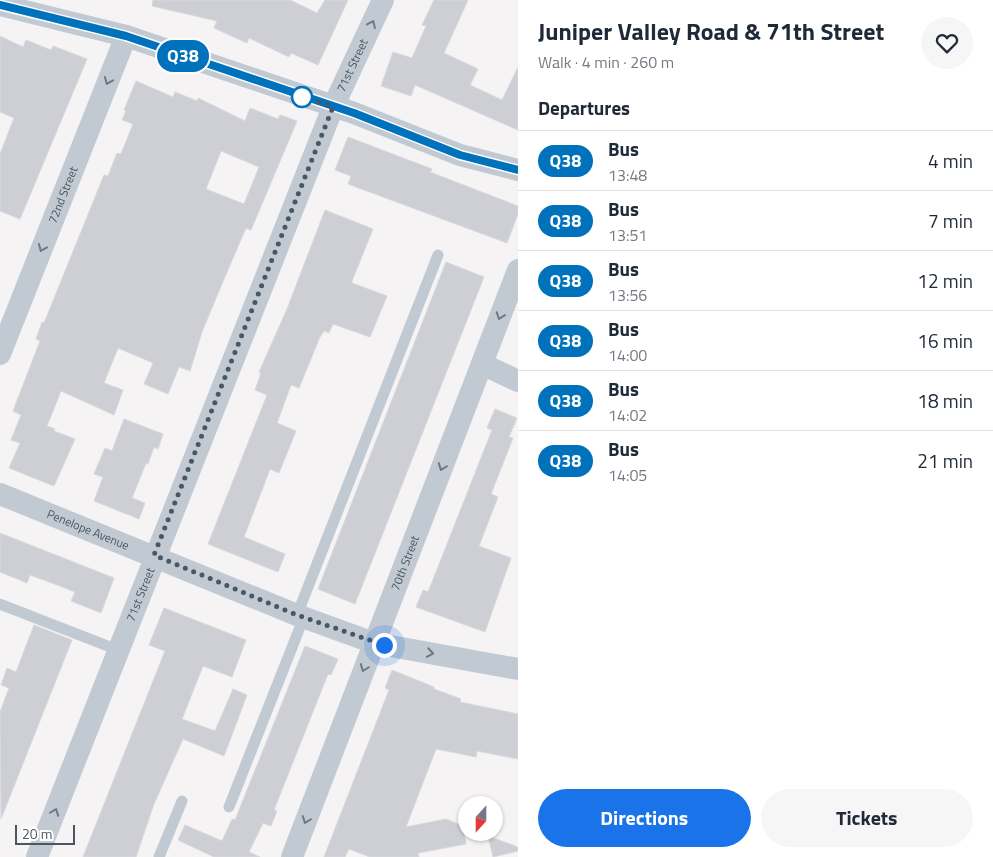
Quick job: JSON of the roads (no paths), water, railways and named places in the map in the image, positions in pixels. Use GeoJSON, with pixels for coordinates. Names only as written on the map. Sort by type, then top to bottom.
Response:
{"type":"FeatureCollection","features":[{"type":"Feature","properties":{"kind":"street","name":"71st Street"},"geometry":{"type":"LineString","coordinates":[[37,857],[154,555],[333,107],[383,0]]}},
{"type":"Feature","properties":{"kind":"street"},"geometry":{"type":"LineString","coordinates":[[0,5],[126,36],[333,107],[460,155],[518,170]]}},
{"type":"Feature","properties":{"kind":"street","name":"72nd Street"},"geometry":{"type":"LineString","coordinates":[[0,354],[126,36]]}},
{"type":"Feature","properties":{"kind":"street","name":"70th Street"},"geometry":{"type":"LineString","coordinates":[[292,857],[518,270]]}},
{"type":"Feature","properties":{"kind":"street"},"geometry":{"type":"LineString","coordinates":[[482,364],[518,381]]}},
{"type":"Feature","properties":{"kind":"street","name":"Penelope Avenue"},"geometry":{"type":"LineString","coordinates":[[0,494],[154,555],[300,616],[374,643],[518,670]]}},
{"type":"Feature","properties":{"kind":"lane"},"geometry":{"type":"LineString","coordinates":[[229,807],[438,255]]}},
{"type":"Feature","properties":{"kind":"lane"},"geometry":{"type":"LineString","coordinates":[[0,604],[118,650]]}},
{"type":"Feature","properties":{"kind":"lane"},"geometry":{"type":"LineString","coordinates":[[160,857],[182,801]]}}]}
